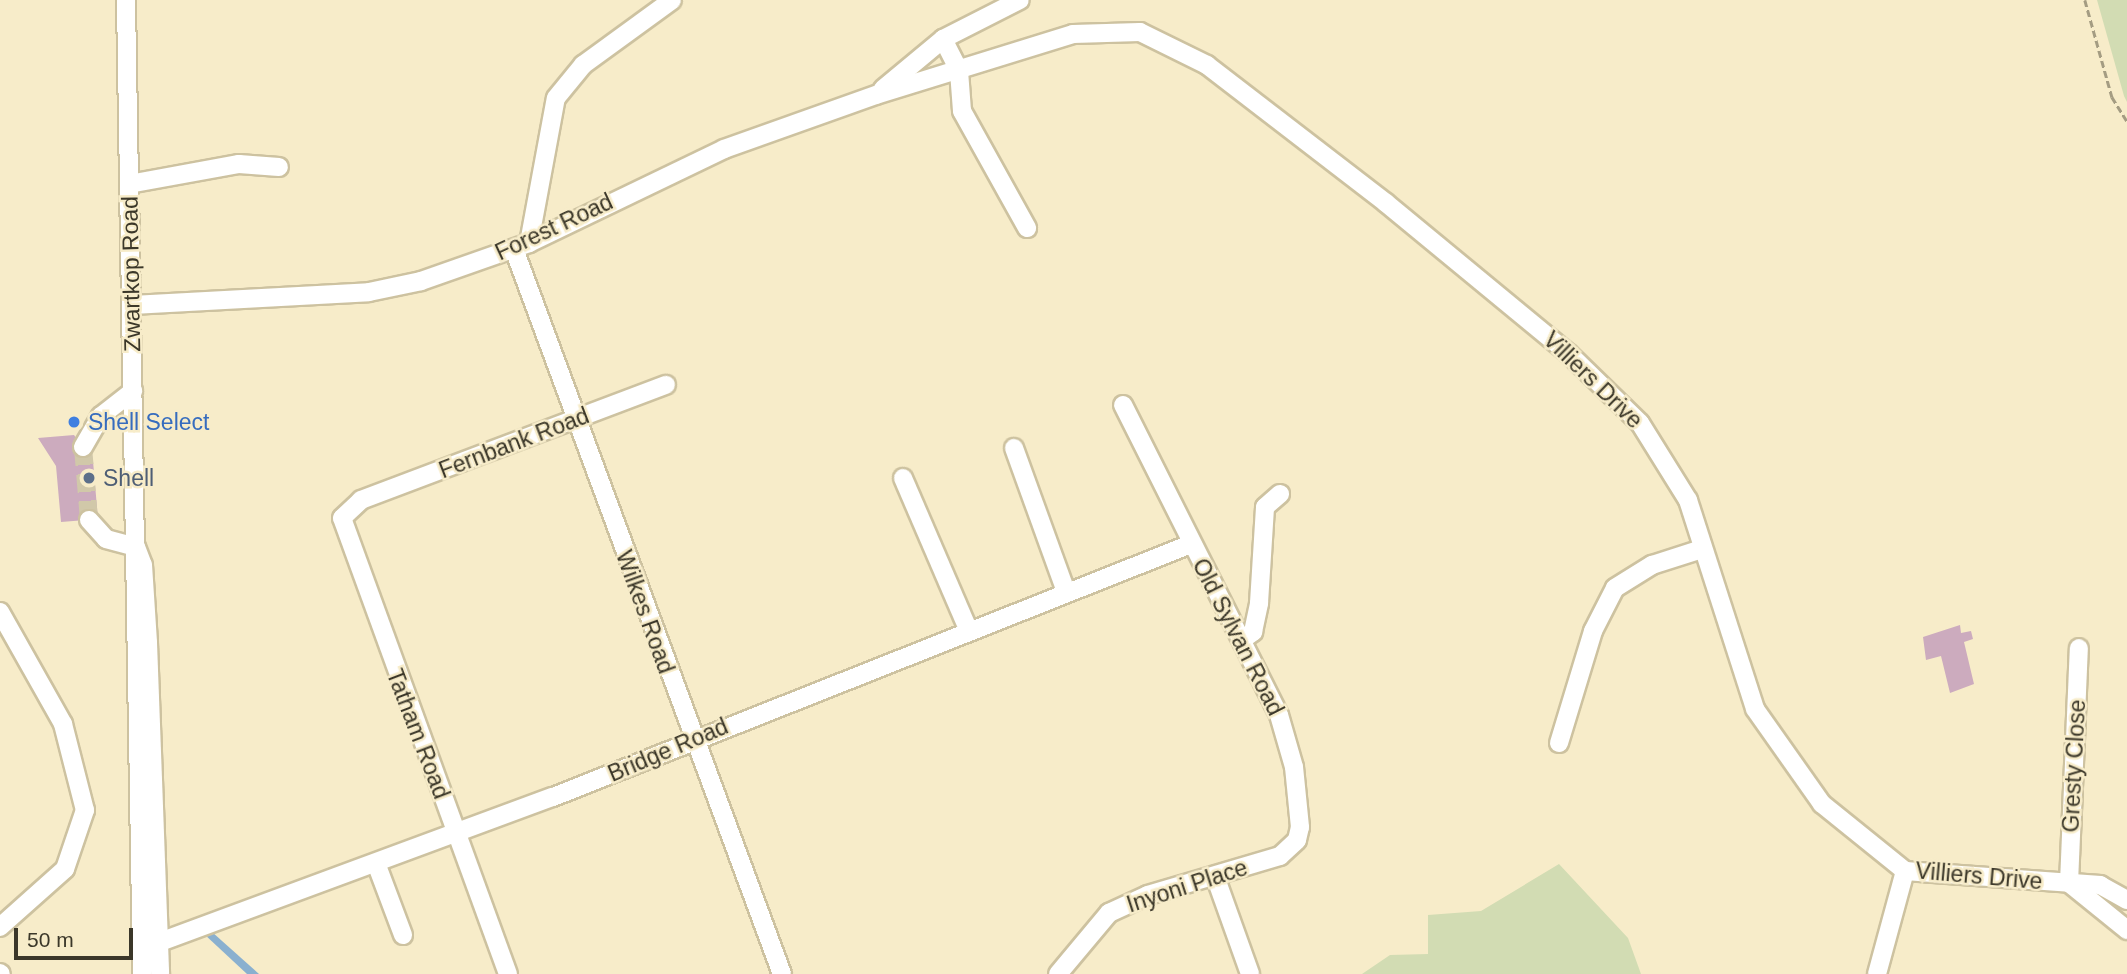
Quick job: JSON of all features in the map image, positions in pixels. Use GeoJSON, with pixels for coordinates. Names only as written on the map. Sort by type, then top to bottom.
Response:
{"type":"FeatureCollection","features":[{"type":"Feature","properties":{"kind":"street","name":"Zwartkop Road"},"geometry":{"type":"LineString","coordinates":[[126,0],[136,547],[143,565],[149,643],[160,974]]}},
{"type":"Feature","properties":{"kind":"street"},"geometry":{"type":"LineString","coordinates":[[521,246],[556,98],[583,65],[672,0]]}},
{"type":"Feature","properties":{"kind":"street"},"geometry":{"type":"LineString","coordinates":[[876,95],[943,39],[1020,0]]}},
{"type":"Feature","properties":{"kind":"street","name":"Villiers Drive"},"geometry":{"type":"LineString","coordinates":[[958,71],[1092,32],[1140,32],[1182,48],[1448,253],[1609,390],[1679,479],[1740,673],[1775,744],[1822,804],[1905,871],[2100,885],[2127,900]]}},
{"type":"Feature","properties":{"kind":"street"},"geometry":{"type":"LineString","coordinates":[[943,39],[958,71],[962,111],[1027,228]]}},
{"type":"Feature","properties":{"kind":"street","name":"Forest Road"},"geometry":{"type":"LineString","coordinates":[[132,305],[369,292],[521,246],[724,149],[876,95],[958,71]]}},
{"type":"Feature","properties":{"kind":"street"},"geometry":{"type":"LineString","coordinates":[[129,184],[239,164],[279,167]]}},
{"type":"Feature","properties":{"kind":"street","name":"Wilkes Road"},"geometry":{"type":"LineString","coordinates":[[521,246],[574,421],[782,974]]}},
{"type":"Feature","properties":{"kind":"street","name":"Fernbank Road"},"geometry":{"type":"LineString","coordinates":[[361,500],[666,385]]}},
{"type":"Feature","properties":{"kind":"street"},"geometry":{"type":"LineString","coordinates":[[83,447],[101,416],[133,391]]}},
{"type":"Feature","properties":{"kind":"street","name":"Old Sylvan Road"},"geometry":{"type":"LineString","coordinates":[[1123,404],[1279,715],[1300,800],[1297,840],[1261,862]]}},
{"type":"Feature","properties":{"kind":"street"},"geometry":{"type":"LineString","coordinates":[[1014,448],[1066,592]]}},
{"type":"Feature","properties":{"kind":"street"},"geometry":{"type":"LineString","coordinates":[[903,478],[968,629]]}},
{"type":"Feature","properties":{"kind":"street"},"geometry":{"type":"LineString","coordinates":[[1242,640],[1253,632],[1259,603],[1265,507],[1280,494]]}},
{"type":"Feature","properties":{"kind":"street","name":"Tatham Road"},"geometry":{"type":"LineString","coordinates":[[361,500],[345,511],[342,529],[508,974]]}},
{"type":"Feature","properties":{"kind":"street"},"geometry":{"type":"LineString","coordinates":[[89,520],[106,539],[136,547]]}},
{"type":"Feature","properties":{"kind":"street","name":"Bridge Road"},"geometry":{"type":"LineString","coordinates":[[141,948],[455,834],[968,629],[1191,544]]}},
{"type":"Feature","properties":{"kind":"street","name":"Zwartkop Road"},"geometry":{"type":"LineString","coordinates":[[136,547],[130,564],[142,974]]}},
{"type":"Feature","properties":{"kind":"street"},"geometry":{"type":"LineString","coordinates":[[1559,743],[1593,631],[1615,588],[1651,565],[1702,549]]}},
{"type":"Feature","properties":{"kind":"street"},"geometry":{"type":"LineString","coordinates":[[0,612],[63,724],[85,810],[65,869],[0,927]]}},
{"type":"Feature","properties":{"kind":"street","name":"Gresty Close"},"geometry":{"type":"LineString","coordinates":[[2068,884],[2079,648]]}},
{"type":"Feature","properties":{"kind":"street","name":"Inyoni Place"},"geometry":{"type":"LineString","coordinates":[[1058,974],[1109,914],[1261,862]]}},
{"type":"Feature","properties":{"kind":"street"},"geometry":{"type":"LineString","coordinates":[[376,863],[403,935]]}},
{"type":"Feature","properties":{"kind":"street"},"geometry":{"type":"LineString","coordinates":[[1877,974],[1905,871]]}},
{"type":"Feature","properties":{"kind":"street"},"geometry":{"type":"LineString","coordinates":[[1215,876],[1250,974]]}},
{"type":"Feature","properties":{"kind":"street","name":"Villiers Drive"},"geometry":{"type":"LineString","coordinates":[[2068,884],[2127,930]]}},
{"type":"Feature","properties":{"kind":"path"},"geometry":{"type":"LineString","coordinates":[[2085,0],[2112,97],[2127,121]]}},
{"type":"Feature","properties":{"kind":"green space"},"geometry":{"type":"Polygon","coordinates":[[[2097,0],[2127,0],[2127,102],[2124,96],[2097,0]]]}},
{"type":"Feature","properties":{"kind":"green space"},"geometry":{"type":"Polygon","coordinates":[[[1559,864],[1628,938],[1641,974],[1362,974],[1390,955],[1428,954],[1428,915],[1481,911],[1559,864]]]}},
{"type":"Feature","properties":{"kind":"water"},"geometry":{"type":"Polygon","coordinates":[[[212,932],[259,974],[247,974],[204,934],[212,932]]]}},
{"type":"Feature","properties":{"kind":"building"},"geometry":{"type":"Polygon","coordinates":[[[74,435],[93,461],[98,519],[61,522],[56,466],[38,438],[74,435]]]}},
{"type":"Feature","properties":{"kind":"building"},"geometry":{"type":"Polygon","coordinates":[[[1960,625],[1961,633],[1971,631],[1973,639],[1964,642],[1974,684],[1950,693],[1941,656],[1926,660],[1923,637],[1960,625]]]}},
{"type":"Feature","properties":{"kind":"tunnel"},"geometry":{"type":"LineString","coordinates":[[83,447],[89,520]]}},
{"type":"Feature","properties":{"kind":"place","name":"Shell Select"},"geometry":{"type":"Point","coordinates":[74,422]}},
{"type":"Feature","properties":{"kind":"place","name":"Shell"},"geometry":{"type":"Point","coordinates":[89,478]}}]}
